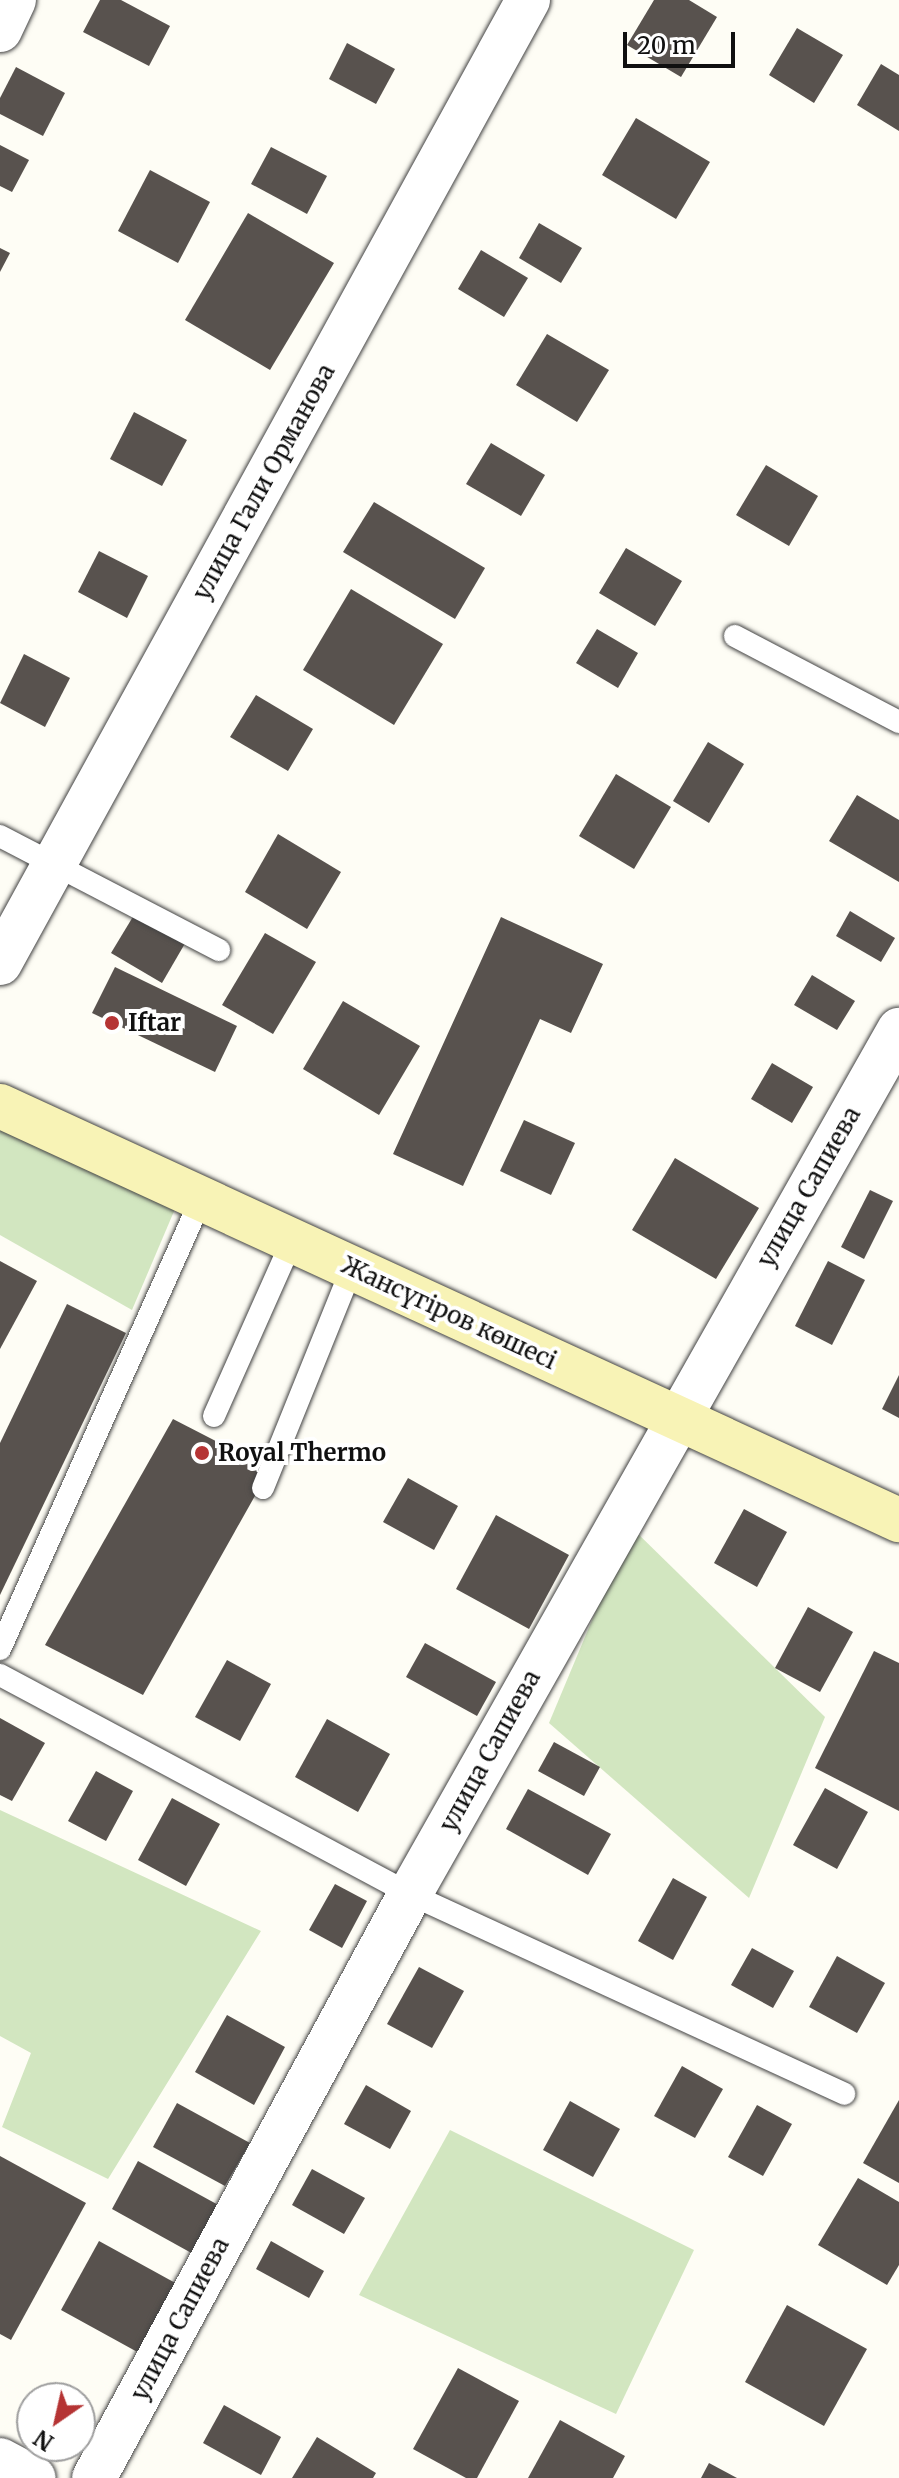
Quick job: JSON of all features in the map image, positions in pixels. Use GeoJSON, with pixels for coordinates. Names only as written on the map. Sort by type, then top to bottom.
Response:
{"type":"FeatureCollection","features":[{"type":"Feature","properties":{"kind":"main road","name":"Жансүгіров көшесі"},"geometry":{"type":"LineString","coordinates":[[0,1106],[899,1520]]}},
{"type":"Feature","properties":{"kind":"street"},"geometry":{"type":"LineString","coordinates":[[0,30],[14,0]]}},
{"type":"Feature","properties":{"kind":"street","name":"улица Гали Орманова"},"geometry":{"type":"LineString","coordinates":[[0,963],[528,0]]}},
{"type":"Feature","properties":{"kind":"street","name":"улица Сапиева"},"geometry":{"type":"LineString","coordinates":[[94,2478],[410,1894],[676,1418],[899,1030]]}},
{"type":"Feature","properties":{"kind":"street"},"geometry":{"type":"LineString","coordinates":[[0,2460],[34,2478]]}},
{"type":"Feature","properties":{"kind":"lane"},"geometry":{"type":"LineString","coordinates":[[735,636],[899,722]]}},
{"type":"Feature","properties":{"kind":"lane"},"geometry":{"type":"LineString","coordinates":[[0,836],[57,862],[219,950]]}},
{"type":"Feature","properties":{"kind":"lane"},"geometry":{"type":"LineString","coordinates":[[0,1649],[201,1199]]}},
{"type":"Feature","properties":{"kind":"lane"},"geometry":{"type":"LineString","coordinates":[[214,1416],[292,1241]]}},
{"type":"Feature","properties":{"kind":"lane"},"geometry":{"type":"LineString","coordinates":[[263,1488],[352,1268]]}},
{"type":"Feature","properties":{"kind":"lane"},"geometry":{"type":"LineString","coordinates":[[0,1675],[410,1894],[844,2094]]}},
{"type":"Feature","properties":{"kind":"green space"},"geometry":{"type":"Polygon","coordinates":[[[0,1129],[175,1209],[132,1310],[0,1235],[0,1129]]]}},
{"type":"Feature","properties":{"kind":"green space"},"geometry":{"type":"Polygon","coordinates":[[[631,1527],[825,1717],[749,1898],[549,1723],[631,1527]]]}},
{"type":"Feature","properties":{"kind":"green space"},"geometry":{"type":"Polygon","coordinates":[[[0,1810],[261,1931],[108,2179],[2,2127],[31,2053],[0,2036],[0,1810]]]}},
{"type":"Feature","properties":{"kind":"green space"},"geometry":{"type":"Polygon","coordinates":[[[450,2130],[694,2250],[616,2414],[359,2295],[450,2130]]]}},
{"type":"Feature","properties":{"kind":"building"},"geometry":{"type":"Polygon","coordinates":[[[100,0],[121,0],[170,26],[149,66],[83,32],[100,0]]]}},
{"type":"Feature","properties":{"kind":"building"},"geometry":{"type":"Polygon","coordinates":[[[654,0],[689,0],[717,17],[681,77],[627,45],[654,0]]]}},
{"type":"Feature","properties":{"kind":"building"},"geometry":{"type":"Polygon","coordinates":[[[797,28],[843,55],[814,103],[769,75],[797,28]]]}},
{"type":"Feature","properties":{"kind":"building"},"geometry":{"type":"Polygon","coordinates":[[[347,43],[395,69],[376,104],[329,79],[347,43]]]}},
{"type":"Feature","properties":{"kind":"building"},"geometry":{"type":"Polygon","coordinates":[[[881,64],[899,75],[899,131],[857,105],[881,64]]]}},
{"type":"Feature","properties":{"kind":"building"},"geometry":{"type":"Polygon","coordinates":[[[16,67],[65,93],[43,136],[0,114],[0,98],[16,67]]]}},
{"type":"Feature","properties":{"kind":"building"},"geometry":{"type":"Polygon","coordinates":[[[636,118],[710,162],[676,219],[602,175],[636,118]]]}},
{"type":"Feature","properties":{"kind":"building"},"geometry":{"type":"Polygon","coordinates":[[[0,145],[29,160],[12,192],[0,186],[0,145]]]}},
{"type":"Feature","properties":{"kind":"building"},"geometry":{"type":"Polygon","coordinates":[[[271,147],[327,176],[307,214],[251,184],[271,147]]]}},
{"type":"Feature","properties":{"kind":"building"},"geometry":{"type":"Polygon","coordinates":[[[150,170],[210,202],[178,263],[118,231],[150,170]]]}},
{"type":"Feature","properties":{"kind":"building"},"geometry":{"type":"Polygon","coordinates":[[[248,213],[334,263],[270,370],[185,320],[248,213]]]}},
{"type":"Feature","properties":{"kind":"building"},"geometry":{"type":"Polygon","coordinates":[[[539,223],[582,248],[561,283],[519,258],[539,223]]]}},
{"type":"Feature","properties":{"kind":"building"},"geometry":{"type":"Polygon","coordinates":[[[0,248],[10,253],[0,272],[0,248]]]}},
{"type":"Feature","properties":{"kind":"building"},"geometry":{"type":"Polygon","coordinates":[[[481,250],[528,278],[504,317],[458,289],[481,250]]]}},
{"type":"Feature","properties":{"kind":"building"},"geometry":{"type":"Polygon","coordinates":[[[547,334],[609,370],[577,422],[516,385],[547,334]]]}},
{"type":"Feature","properties":{"kind":"building"},"geometry":{"type":"Polygon","coordinates":[[[134,412],[187,440],[162,486],[110,459],[134,412]]]}},
{"type":"Feature","properties":{"kind":"building"},"geometry":{"type":"Polygon","coordinates":[[[491,443],[545,475],[521,516],[466,484],[491,443]]]}},
{"type":"Feature","properties":{"kind":"building"},"geometry":{"type":"Polygon","coordinates":[[[766,465],[818,496],[789,546],[736,515],[766,465]]]}},
{"type":"Feature","properties":{"kind":"building"},"geometry":{"type":"Polygon","coordinates":[[[374,502],[485,568],[455,619],[343,552],[374,502]]]}},
{"type":"Feature","properties":{"kind":"building"},"geometry":{"type":"Polygon","coordinates":[[[626,548],[682,581],[655,626],[599,593],[626,548]]]}},
{"type":"Feature","properties":{"kind":"building"},"geometry":{"type":"Polygon","coordinates":[[[99,551],[148,576],[127,618],[78,592],[99,551]]]}},
{"type":"Feature","properties":{"kind":"building"},"geometry":{"type":"Polygon","coordinates":[[[351,589],[443,644],[394,725],[303,670],[351,589]]]}},
{"type":"Feature","properties":{"kind":"building"},"geometry":{"type":"Polygon","coordinates":[[[597,629],[638,653],[618,688],[576,663],[597,629]]]}},
{"type":"Feature","properties":{"kind":"building"},"geometry":{"type":"Polygon","coordinates":[[[24,654],[70,678],[45,727],[0,703],[24,654]]]}},
{"type":"Feature","properties":{"kind":"building"},"geometry":{"type":"Polygon","coordinates":[[[256,695],[313,729],[288,771],[230,737],[256,695]]]}},
{"type":"Feature","properties":{"kind":"building"},"geometry":{"type":"Polygon","coordinates":[[[708,742],[744,764],[709,823],[673,801],[708,742]]]}},
{"type":"Feature","properties":{"kind":"building"},"geometry":{"type":"Polygon","coordinates":[[[616,774],[671,807],[634,869],[579,836],[616,774]]]}},
{"type":"Feature","properties":{"kind":"building"},"geometry":{"type":"Polygon","coordinates":[[[857,795],[899,820],[899,882],[829,841],[857,795]]]}},
{"type":"Feature","properties":{"kind":"building"},"geometry":{"type":"Polygon","coordinates":[[[278,834],[341,872],[307,929],[245,892],[278,834]]]}},
{"type":"Feature","properties":{"kind":"building"},"geometry":{"type":"Polygon","coordinates":[[[137,910],[187,940],[162,983],[111,953],[137,910]]]}},
{"type":"Feature","properties":{"kind":"building"},"geometry":{"type":"Polygon","coordinates":[[[850,911],[895,938],[881,962],[836,936],[850,911]]]}},
{"type":"Feature","properties":{"kind":"building"},"geometry":{"type":"Polygon","coordinates":[[[501,917],[603,964],[571,1033],[540,1019],[463,1186],[393,1154],[501,917]]]}},
{"type":"Feature","properties":{"kind":"building"},"geometry":{"type":"Polygon","coordinates":[[[265,933],[316,962],[273,1034],[222,1005],[265,933]]]}},
{"type":"Feature","properties":{"kind":"building"},"geometry":{"type":"Polygon","coordinates":[[[115,967],[237,1026],[215,1072],[92,1013],[115,967]]]}},
{"type":"Feature","properties":{"kind":"building"},"geometry":{"type":"Polygon","coordinates":[[[812,975],[855,1001],[837,1030],[794,1005],[812,975]]]}},
{"type":"Feature","properties":{"kind":"building"},"geometry":{"type":"Polygon","coordinates":[[[343,1001],[420,1046],[379,1115],[303,1069],[343,1001]]]}},
{"type":"Feature","properties":{"kind":"building"},"geometry":{"type":"Polygon","coordinates":[[[772,1063],[813,1087],[792,1123],[751,1099],[772,1063]]]}},
{"type":"Feature","properties":{"kind":"building"},"geometry":{"type":"Polygon","coordinates":[[[524,1120],[575,1143],[551,1195],[500,1171],[524,1120]]]}},
{"type":"Feature","properties":{"kind":"building"},"geometry":{"type":"Polygon","coordinates":[[[675,1158],[759,1208],[716,1279],[632,1230],[675,1158]]]}},
{"type":"Feature","properties":{"kind":"building"},"geometry":{"type":"Polygon","coordinates":[[[870,1190],[893,1201],[864,1259],[841,1247],[870,1190]]]}},
{"type":"Feature","properties":{"kind":"building"},"geometry":{"type":"Polygon","coordinates":[[[0,1261],[37,1281],[0,1349],[0,1261]]]}},
{"type":"Feature","properties":{"kind":"building"},"geometry":{"type":"Polygon","coordinates":[[[828,1261],[865,1280],[832,1345],[795,1326],[828,1261]]]}},
{"type":"Feature","properties":{"kind":"building"},"geometry":{"type":"Polygon","coordinates":[[[67,1304],[126,1333],[0,1595],[0,1443],[67,1304]]]}},
{"type":"Feature","properties":{"kind":"building"},"geometry":{"type":"Polygon","coordinates":[[[899,1375],[899,1418],[882,1409],[899,1375]]]}},
{"type":"Feature","properties":{"kind":"building"},"geometry":{"type":"Polygon","coordinates":[[[173,1419],[270,1469],[143,1695],[45,1645],[173,1419]]]}},
{"type":"Feature","properties":{"kind":"building"},"geometry":{"type":"Polygon","coordinates":[[[408,1478],[458,1506],[434,1550],[383,1522],[408,1478]]]}},
{"type":"Feature","properties":{"kind":"building"},"geometry":{"type":"Polygon","coordinates":[[[744,1509],[787,1532],[757,1587],[714,1563],[744,1509]]]}},
{"type":"Feature","properties":{"kind":"building"},"geometry":{"type":"Polygon","coordinates":[[[496,1515],[569,1555],[529,1629],[456,1589],[496,1515]]]}},
{"type":"Feature","properties":{"kind":"building"},"geometry":{"type":"Polygon","coordinates":[[[808,1607],[853,1632],[820,1692],[775,1668],[808,1607]]]}},
{"type":"Feature","properties":{"kind":"building"},"geometry":{"type":"Polygon","coordinates":[[[425,1643],[496,1682],[477,1716],[406,1677],[425,1643]]]}},
{"type":"Feature","properties":{"kind":"building"},"geometry":{"type":"Polygon","coordinates":[[[874,1651],[899,1663],[899,1811],[815,1768],[874,1651]]]}},
{"type":"Feature","properties":{"kind":"building"},"geometry":{"type":"Polygon","coordinates":[[[227,1660],[271,1684],[240,1741],[195,1717],[227,1660]]]}},
{"type":"Feature","properties":{"kind":"building"},"geometry":{"type":"Polygon","coordinates":[[[0,1718],[45,1743],[12,1801],[0,1795],[0,1718]]]}},
{"type":"Feature","properties":{"kind":"building"},"geometry":{"type":"Polygon","coordinates":[[[327,1719],[390,1754],[358,1812],[295,1777],[327,1719]]]}},
{"type":"Feature","properties":{"kind":"building"},"geometry":{"type":"Polygon","coordinates":[[[554,1742],[600,1767],[584,1796],[538,1771],[554,1742]]]}},
{"type":"Feature","properties":{"kind":"building"},"geometry":{"type":"Polygon","coordinates":[[[96,1771],[133,1791],[106,1841],[68,1821],[96,1771]]]}},
{"type":"Feature","properties":{"kind":"building"},"geometry":{"type":"Polygon","coordinates":[[[825,1788],[868,1812],[837,1869],[793,1845],[825,1788]]]}},
{"type":"Feature","properties":{"kind":"building"},"geometry":{"type":"Polygon","coordinates":[[[528,1789],[611,1834],[588,1875],[506,1829],[528,1789]]]}},
{"type":"Feature","properties":{"kind":"building"},"geometry":{"type":"Polygon","coordinates":[[[172,1798],[220,1824],[186,1886],[138,1860],[172,1798]]]}},
{"type":"Feature","properties":{"kind":"building"},"geometry":{"type":"Polygon","coordinates":[[[673,1878],[707,1897],[673,1960],[638,1941],[673,1878]]]}},
{"type":"Feature","properties":{"kind":"building"},"geometry":{"type":"Polygon","coordinates":[[[335,1884],[367,1901],[342,1948],[309,1930],[335,1884]]]}},
{"type":"Feature","properties":{"kind":"building"},"geometry":{"type":"Polygon","coordinates":[[[752,1948],[794,1971],[773,2008],[731,1985],[752,1948]]]}},
{"type":"Feature","properties":{"kind":"building"},"geometry":{"type":"Polygon","coordinates":[[[837,1956],[885,1983],[857,2033],[809,2007],[837,1956]]]}},
{"type":"Feature","properties":{"kind":"building"},"geometry":{"type":"Polygon","coordinates":[[[419,1967],[464,1991],[432,2048],[387,2024],[419,1967]]]}},
{"type":"Feature","properties":{"kind":"building"},"geometry":{"type":"Polygon","coordinates":[[[227,2015],[285,2047],[254,2105],[195,2072],[227,2015]]]}},
{"type":"Feature","properties":{"kind":"building"},"geometry":{"type":"Polygon","coordinates":[[[682,2066],[723,2089],[695,2138],[654,2116],[682,2066]]]}},
{"type":"Feature","properties":{"kind":"building"},"geometry":{"type":"Polygon","coordinates":[[[366,2085],[411,2111],[390,2149],[344,2124],[366,2085]]]}},
{"type":"Feature","properties":{"kind":"building"},"geometry":{"type":"Polygon","coordinates":[[[899,2100],[899,2183],[863,2163],[899,2100]]]}},
{"type":"Feature","properties":{"kind":"building"},"geometry":{"type":"Polygon","coordinates":[[[570,2101],[620,2129],[593,2177],[543,2150],[570,2101]]]}},
{"type":"Feature","properties":{"kind":"building"},"geometry":{"type":"Polygon","coordinates":[[[177,2103],[250,2143],[225,2186],[153,2147],[177,2103]]]}},
{"type":"Feature","properties":{"kind":"building"},"geometry":{"type":"Polygon","coordinates":[[[757,2105],[792,2124],[763,2176],[728,2157],[757,2105]]]}},
{"type":"Feature","properties":{"kind":"building"},"geometry":{"type":"Polygon","coordinates":[[[0,2156],[86,2203],[11,2340],[0,2334],[0,2156]]]}},
{"type":"Feature","properties":{"kind":"building"},"geometry":{"type":"Polygon","coordinates":[[[138,2161],[222,2207],[195,2255],[112,2209],[138,2161]]]}},
{"type":"Feature","properties":{"kind":"building"},"geometry":{"type":"Polygon","coordinates":[[[312,2169],[365,2198],[344,2234],[292,2205],[312,2169]]]}},
{"type":"Feature","properties":{"kind":"building"},"geometry":{"type":"Polygon","coordinates":[[[858,2178],[899,2202],[899,2265],[887,2285],[818,2245],[858,2178]]]}},
{"type":"Feature","properties":{"kind":"building"},"geometry":{"type":"Polygon","coordinates":[[[99,2241],[179,2285],[141,2354],[61,2310],[99,2241]]]}},
{"type":"Feature","properties":{"kind":"building"},"geometry":{"type":"Polygon","coordinates":[[[271,2241],[324,2271],[309,2298],[256,2269],[271,2241]]]}},
{"type":"Feature","properties":{"kind":"building"},"geometry":{"type":"Polygon","coordinates":[[[787,2305],[867,2349],[824,2426],[745,2382],[787,2305]]]}},
{"type":"Feature","properties":{"kind":"building"},"geometry":{"type":"Polygon","coordinates":[[[458,2368],[519,2401],[477,2478],[466,2478],[413,2449],[458,2368]]]}},
{"type":"Feature","properties":{"kind":"building"},"geometry":{"type":"Polygon","coordinates":[[[224,2405],[281,2437],[261,2475],[203,2443],[224,2405]]]}},
{"type":"Feature","properties":{"kind":"building"},"geometry":{"type":"Polygon","coordinates":[[[560,2420],[625,2456],[613,2478],[528,2478],[560,2420]]]}},
{"type":"Feature","properties":{"kind":"building"},"geometry":{"type":"Polygon","coordinates":[[[317,2437],[376,2473],[373,2478],[292,2478],[317,2437]]]}},
{"type":"Feature","properties":{"kind":"building"},"geometry":{"type":"Polygon","coordinates":[[[709,2463],[737,2478],[701,2478],[709,2463]]]}},
{"type":"Feature","properties":{"kind":"place","name":"Iftar"},"geometry":{"type":"Point","coordinates":[112,1023]}},
{"type":"Feature","properties":{"kind":"place","name":"Royal Thermo"},"geometry":{"type":"Point","coordinates":[202,1453]}}]}
